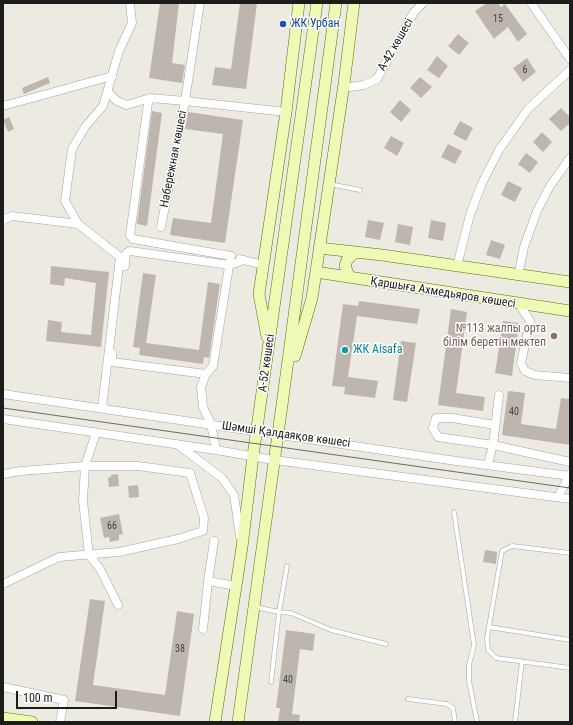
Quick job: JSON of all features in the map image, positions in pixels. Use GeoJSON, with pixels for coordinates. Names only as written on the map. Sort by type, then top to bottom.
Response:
{"type":"FeatureCollection","features":[{"type":"Feature","properties":{"kind":"main road"},"geometry":{"type":"LineString","coordinates":[[268,348],[259,294],[286,112],[299,3]]}},
{"type":"Feature","properties":{"kind":"main road","name":"А-52 көшесі"},"geometry":{"type":"LineString","coordinates":[[215,722],[242,547],[253,456],[317,3]]}},
{"type":"Feature","properties":{"kind":"main road","name":"А-52 көшесі"},"geometry":{"type":"LineString","coordinates":[[238,722],[336,3]]}},
{"type":"Feature","properties":{"kind":"main road"},"geometry":{"type":"LineString","coordinates":[[282,405],[312,298],[344,84],[354,3]]}},
{"type":"Feature","properties":{"kind":"main road"},"geometry":{"type":"LineString","coordinates":[[319,248],[382,255],[518,276],[570,282]]}},
{"type":"Feature","properties":{"kind":"main road"},"geometry":{"type":"LineString","coordinates":[[349,276],[345,266],[346,260],[354,253]]}},
{"type":"Feature","properties":{"kind":"main road","name":"Қаршыға Ахмедьяров көшесі"},"geometry":{"type":"LineString","coordinates":[[316,272],[349,276],[357,280],[570,311]]}},
{"type":"Feature","properties":{"kind":"main road"},"geometry":{"type":"LineString","coordinates":[[3,718],[32,722]]}},
{"type":"Feature","properties":{"kind":"street"},"geometry":{"type":"LineString","coordinates":[[102,408],[120,257],[78,224],[65,201],[72,149],[85,127],[103,106],[119,51],[132,23],[130,3]]}},
{"type":"Feature","properties":{"kind":"street"},"geometry":{"type":"LineString","coordinates":[[200,3],[185,100],[286,112]]}},
{"type":"Feature","properties":{"kind":"street","name":"А-42 көшесі"},"geometry":{"type":"LineString","coordinates":[[344,84],[350,87],[364,85],[376,79],[414,12],[423,3]]}},
{"type":"Feature","properties":{"kind":"street"},"geometry":{"type":"LineString","coordinates":[[531,3],[570,59]]}},
{"type":"Feature","properties":{"kind":"street"},"geometry":{"type":"LineString","coordinates":[[457,266],[470,215],[482,183],[499,150],[528,109],[570,70]]}},
{"type":"Feature","properties":{"kind":"street"},"geometry":{"type":"LineString","coordinates":[[3,106],[112,76]]}},
{"type":"Feature","properties":{"kind":"street","name":"Набережная көшесі"},"geometry":{"type":"LineString","coordinates":[[108,92],[117,101],[127,105],[150,98],[185,100],[161,227]]}},
{"type":"Feature","properties":{"kind":"street"},"geometry":{"type":"LineString","coordinates":[[150,98],[148,103],[130,235],[133,239],[231,256],[263,265]]}},
{"type":"Feature","properties":{"kind":"street"},"geometry":{"type":"LineString","coordinates":[[518,276],[524,247],[537,211],[550,186],[570,158]]}},
{"type":"Feature","properties":{"kind":"street"},"geometry":{"type":"LineString","coordinates":[[3,220],[12,216],[78,224]]}},
{"type":"Feature","properties":{"kind":"street"},"geometry":{"type":"LineString","coordinates":[[206,374],[112,362],[126,253],[130,251],[230,265],[244,260]]}},
{"type":"Feature","properties":{"kind":"street"},"geometry":{"type":"LineString","coordinates":[[216,450],[211,424],[203,407],[201,387],[206,374],[213,366],[231,256]]}},
{"type":"Feature","properties":{"kind":"street"},"geometry":{"type":"LineString","coordinates":[[518,304],[530,321],[521,363],[525,371],[536,375],[570,378]]}},
{"type":"Feature","properties":{"kind":"street","name":"Шәмші Қалдаяқов көшесі"},"geometry":{"type":"LineString","coordinates":[[3,394],[278,435],[570,475]]}},
{"type":"Feature","properties":{"kind":"street"},"geometry":{"type":"LineString","coordinates":[[488,464],[493,445],[499,395]]}},
{"type":"Feature","properties":{"kind":"street"},"geometry":{"type":"LineString","coordinates":[[495,425],[452,418],[436,418],[433,428],[438,437],[493,445],[570,462]]}},
{"type":"Feature","properties":{"kind":"street","name":"Шәмші Қалдаяқов көшесі"},"geometry":{"type":"LineString","coordinates":[[3,419],[177,444],[274,460],[570,499]]}},
{"type":"Feature","properties":{"kind":"street"},"geometry":{"type":"LineString","coordinates":[[96,432],[85,466],[83,501],[89,555],[100,569],[118,605]]}},
{"type":"Feature","properties":{"kind":"street"},"geometry":{"type":"LineString","coordinates":[[177,444],[222,478],[234,495],[242,547]]}},
{"type":"Feature","properties":{"kind":"street"},"geometry":{"type":"LineString","coordinates":[[3,474],[21,470],[85,466],[138,466],[190,473],[204,518],[203,531],[178,539],[119,552],[59,557],[3,584]]}},
{"type":"Feature","properties":{"kind":"street"},"geometry":{"type":"LineString","coordinates":[[558,497],[570,475]]}},
{"type":"Feature","properties":{"kind":"street"},"geometry":{"type":"LineString","coordinates":[[203,629],[214,541]]}},
{"type":"Feature","properties":{"kind":"street"},"geometry":{"type":"LineString","coordinates":[[208,581],[236,586]]}},
{"type":"Feature","properties":{"kind":"street"},"geometry":{"type":"LineString","coordinates":[[3,687],[64,700],[60,722]]}},
{"type":"Feature","properties":{"kind":"lane"},"geometry":{"type":"LineString","coordinates":[[329,184],[360,190]]}},
{"type":"Feature","properties":{"kind":"lane"},"geometry":{"type":"LineString","coordinates":[[454,512],[474,645],[469,665],[469,680],[477,722]]}},
{"type":"Feature","properties":{"kind":"lane"},"geometry":{"type":"LineString","coordinates":[[570,553],[512,546],[502,551],[487,638],[488,650],[496,658],[570,668]]}},
{"type":"Feature","properties":{"kind":"lane"},"geometry":{"type":"LineString","coordinates":[[271,682],[279,612],[287,566]]}},
{"type":"Feature","properties":{"kind":"lane"},"geometry":{"type":"LineString","coordinates":[[254,607],[291,613],[331,630],[386,644]]}},
{"type":"Feature","properties":{"kind":"lane"},"geometry":{"type":"LineString","coordinates":[[489,627],[570,640]]}},
{"type":"Feature","properties":{"kind":"lane"},"geometry":{"type":"LineString","coordinates":[[515,722],[522,661]]}},
{"type":"Feature","properties":{"kind":"lane"},"geometry":{"type":"LineString","coordinates":[[408,699],[447,704],[453,708],[455,722]]}},
{"type":"Feature","properties":{"kind":"building"},"geometry":{"type":"Polygon","coordinates":[[[160,3],[179,3],[172,63],[185,65],[182,83],[149,78],[160,3]]]}},
{"type":"Feature","properties":{"kind":"building"},"geometry":{"type":"Polygon","coordinates":[[[240,3],[257,3],[246,89],[212,85],[215,67],[231,69],[240,3]]]}},
{"type":"Feature","properties":{"kind":"building"},"geometry":{"type":"Polygon","coordinates":[[[487,3],[498,3],[501,7],[505,4],[527,34],[518,42],[508,27],[494,39],[475,11],[487,3]]]}},
{"type":"Feature","properties":{"kind":"building"},"geometry":{"type":"Polygon","coordinates":[[[458,34],[469,43],[459,55],[448,46],[458,34]]]}},
{"type":"Feature","properties":{"kind":"building"},"geometry":{"type":"Polygon","coordinates":[[[437,56],[448,66],[439,78],[427,70],[437,56]]]}},
{"type":"Feature","properties":{"kind":"building"},"geometry":{"type":"Polygon","coordinates":[[[527,58],[536,72],[523,82],[513,68],[527,58]]]}},
{"type":"Feature","properties":{"kind":"building"},"geometry":{"type":"Polygon","coordinates":[[[48,77],[50,83],[24,94],[22,88],[48,77]]]}},
{"type":"Feature","properties":{"kind":"building"},"geometry":{"type":"Polygon","coordinates":[[[420,77],[432,87],[421,98],[410,88],[420,77]]]}},
{"type":"Feature","properties":{"kind":"building"},"geometry":{"type":"Polygon","coordinates":[[[400,100],[411,110],[401,122],[390,112],[400,100]]]}},
{"type":"Feature","properties":{"kind":"building"},"geometry":{"type":"Polygon","coordinates":[[[561,108],[570,117],[570,123],[561,131],[549,119],[561,108]]]}},
{"type":"Feature","properties":{"kind":"building"},"geometry":{"type":"Polygon","coordinates":[[[152,111],[162,113],[147,226],[137,224],[152,111]]]}},
{"type":"Feature","properties":{"kind":"building"},"geometry":{"type":"Polygon","coordinates":[[[188,112],[243,120],[225,243],[170,235],[173,218],[211,223],[223,134],[185,129],[188,112]]]}},
{"type":"Feature","properties":{"kind":"building"},"geometry":{"type":"Polygon","coordinates":[[[9,117],[14,129],[8,132],[3,120],[9,117]]]}},
{"type":"Feature","properties":{"kind":"building"},"geometry":{"type":"Polygon","coordinates":[[[460,121],[473,128],[466,141],[453,134],[460,121]]]}},
{"type":"Feature","properties":{"kind":"building"},"geometry":{"type":"Polygon","coordinates":[[[542,132],[552,142],[543,152],[533,142],[542,132]]]}},
{"type":"Feature","properties":{"kind":"building"},"geometry":{"type":"Polygon","coordinates":[[[391,136],[404,143],[397,156],[384,148],[391,136]]]}},
{"type":"Feature","properties":{"kind":"building"},"geometry":{"type":"Polygon","coordinates":[[[448,144],[462,151],[455,164],[441,157],[448,144]]]}},
{"type":"Feature","properties":{"kind":"building"},"geometry":{"type":"Polygon","coordinates":[[[526,153],[538,162],[530,173],[518,164],[526,153]]]}},
{"type":"Feature","properties":{"kind":"building"},"geometry":{"type":"Polygon","coordinates":[[[508,181],[522,188],[515,202],[501,195],[508,181]]]}},
{"type":"Feature","properties":{"kind":"building"},"geometry":{"type":"Polygon","coordinates":[[[368,220],[384,223],[380,240],[365,237],[368,220]]]}},
{"type":"Feature","properties":{"kind":"building"},"geometry":{"type":"Polygon","coordinates":[[[431,220],[446,223],[443,241],[428,238],[431,220]]]}},
{"type":"Feature","properties":{"kind":"building"},"geometry":{"type":"Polygon","coordinates":[[[398,224],[413,227],[410,245],[395,242],[398,224]]]}},
{"type":"Feature","properties":{"kind":"building"},"geometry":{"type":"Polygon","coordinates":[[[491,240],[505,245],[500,259],[486,255],[491,240]]]}},
{"type":"Feature","properties":{"kind":"building"},"geometry":{"type":"Polygon","coordinates":[[[51,266],[109,272],[101,347],[46,341],[48,320],[62,322],[61,332],[91,335],[96,283],[65,278],[64,286],[50,284],[51,266]]]}},
{"type":"Feature","properties":{"kind":"building"},"geometry":{"type":"Polygon","coordinates":[[[143,273],[156,275],[146,343],[199,350],[208,282],[220,284],[209,358],[204,357],[203,364],[139,355],[140,348],[133,347],[143,273]]]}},
{"type":"Feature","properties":{"kind":"building","name":"ЖК Aisafa"},"geometry":{"type":"Polygon","coordinates":[[[359,301],[420,309],[417,324],[357,316],[348,377],[378,381],[375,398],[344,394],[345,387],[332,386],[343,304],[358,306],[359,301]]]}},
{"type":"Feature","properties":{"kind":"building"},"geometry":{"type":"Polygon","coordinates":[[[451,309],[467,312],[456,393],[485,397],[483,411],[438,405],[451,309]]]}},
{"type":"Feature","properties":{"kind":"building"},"geometry":{"type":"Polygon","coordinates":[[[503,321],[519,323],[512,376],[495,373],[503,321]]]}},
{"type":"Feature","properties":{"kind":"building"},"geometry":{"type":"Polygon","coordinates":[[[401,341],[416,343],[407,402],[393,400],[401,341]]]}},
{"type":"Feature","properties":{"kind":"building"},"geometry":{"type":"Polygon","coordinates":[[[508,391],[525,393],[521,424],[556,429],[561,398],[570,399],[570,445],[502,435],[508,391]]]}},
{"type":"Feature","properties":{"kind":"building"},"geometry":{"type":"Polygon","coordinates":[[[118,474],[119,486],[109,487],[108,478],[111,477],[111,475],[118,474]]]}},
{"type":"Feature","properties":{"kind":"building"},"geometry":{"type":"Polygon","coordinates":[[[138,485],[139,497],[129,498],[128,486],[138,485]]]}},
{"type":"Feature","properties":{"kind":"building"},"geometry":{"type":"Polygon","coordinates":[[[119,514],[123,534],[119,535],[119,540],[110,542],[109,537],[104,538],[100,518],[119,514]]]}},
{"type":"Feature","properties":{"kind":"building"},"geometry":{"type":"Polygon","coordinates":[[[485,550],[497,552],[496,564],[483,562],[485,550]]]}},
{"type":"Feature","properties":{"kind":"building"},"geometry":{"type":"Polygon","coordinates":[[[90,599],[105,601],[93,685],[165,695],[177,611],[194,614],[180,716],[75,701],[90,599]]]}},
{"type":"Feature","properties":{"kind":"building"},"geometry":{"type":"Polygon","coordinates":[[[286,630],[315,634],[313,651],[300,649],[292,714],[300,715],[299,722],[278,722],[280,708],[276,708],[286,630]]]}},
{"type":"Feature","properties":{"kind":"tram line"},"geometry":{"type":"LineString","coordinates":[[3,408],[570,488]]}},
{"type":"Feature","properties":{"kind":"place","name":"ЖК Урбан"},"geometry":{"type":"Point","coordinates":[283,24]}},
{"type":"Feature","properties":{"kind":"place","name":"№113 жалпы орта білім беретін мектеп"},"geometry":{"type":"Point","coordinates":[554,336]}},
{"type":"Feature","properties":{"kind":"place","name":"ЖК Aisafa"},"geometry":{"type":"Point","coordinates":[345,350]}}]}
